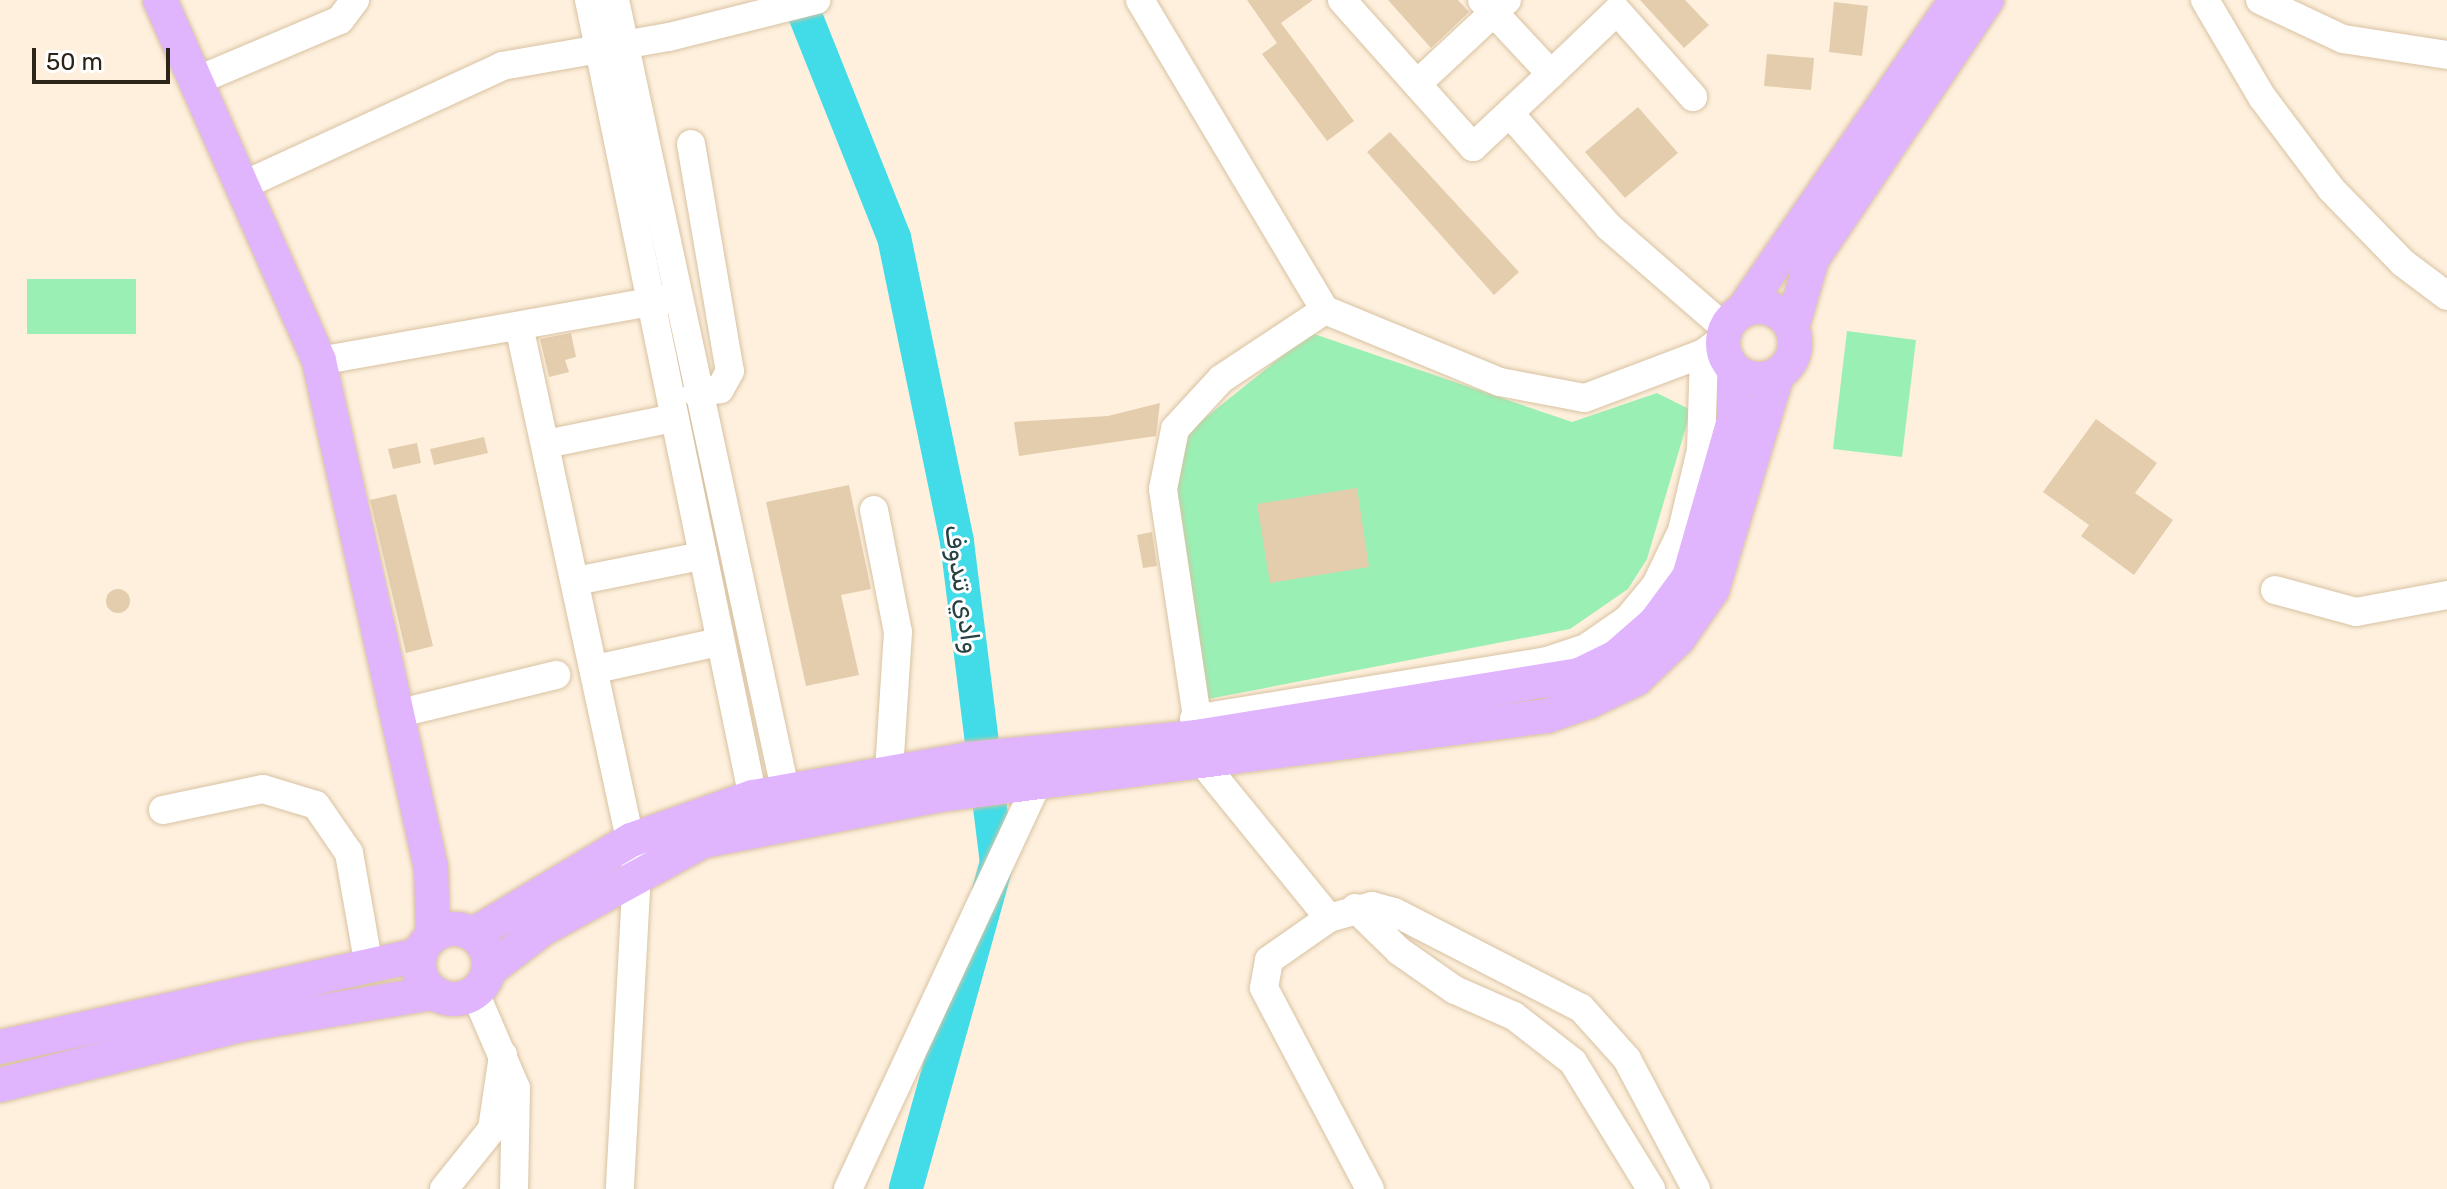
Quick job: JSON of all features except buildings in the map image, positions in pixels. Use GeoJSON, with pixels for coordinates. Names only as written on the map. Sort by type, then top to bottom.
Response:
{"type":"FeatureCollection","features":[{"type":"Feature","properties":{"kind":"main road"},"geometry":{"type":"LineString","coordinates":[[160,0],[246,184],[319,361],[447,938],[482,982]]}},
{"type":"Feature","properties":{"kind":"main road"},"geometry":{"type":"LineString","coordinates":[[1724,332],[1956,0]]}},
{"type":"Feature","properties":{"kind":"main road"},"geometry":{"type":"LineString","coordinates":[[756,812],[785,789],[889,772],[1198,740],[1547,716],[1636,679],[1678,639],[1712,590],[1777,375],[1792,359],[1792,327],[1812,259],[1987,0]]}},
{"type":"Feature","properties":{"kind":"main road"},"geometry":{"type":"LineString","coordinates":[[1724,332],[1776,311],[1792,327]]}},
{"type":"Feature","properties":{"kind":"main road"},"geometry":{"type":"LineString","coordinates":[[0,1047],[369,966],[447,938],[634,856],[756,812],[1038,781],[1198,740],[1535,687],[1616,657],[1655,623],[1689,577],[1734,420],[1735,371],[1724,332]]}},
{"type":"Feature","properties":{"kind":"main road"},"geometry":{"type":"LineString","coordinates":[[1735,371],[1755,379],[1777,375]]}},
{"type":"Feature","properties":{"kind":"main road"},"geometry":{"type":"LineString","coordinates":[[0,1085],[241,1025],[433,993],[461,999],[634,856]]}},
{"type":"Feature","properties":{"kind":"main road"},"geometry":{"type":"LineString","coordinates":[[433,993],[423,983],[447,938]]}},
{"type":"Feature","properties":{"kind":"street"},"geometry":{"type":"LineString","coordinates":[[196,81],[340,20],[355,0]]}},
{"type":"Feature","properties":{"kind":"street"},"geometry":{"type":"LineString","coordinates":[[589,0],[610,48],[663,300],[674,418],[756,812]]}},
{"type":"Feature","properties":{"kind":"street"},"geometry":{"type":"LineString","coordinates":[[610,48],[615,0]]}},
{"type":"Feature","properties":{"kind":"street"},"geometry":{"type":"LineString","coordinates":[[246,184],[502,66],[610,48],[816,0]]}},
{"type":"Feature","properties":{"kind":"street"},"geometry":{"type":"LineString","coordinates":[[1140,0],[1325,310],[1500,382],[1585,398],[1724,332]]}},
{"type":"Feature","properties":{"kind":"street"},"geometry":{"type":"LineString","coordinates":[[1342,0],[1473,147],[1511,115],[1612,6],[1693,97]]}},
{"type":"Feature","properties":{"kind":"street"},"geometry":{"type":"LineString","coordinates":[[2205,0],[2262,97],[2331,189],[2403,263],[2447,296]]}},
{"type":"Feature","properties":{"kind":"street"},"geometry":{"type":"LineString","coordinates":[[2260,0],[2343,39],[2447,55]]}},
{"type":"Feature","properties":{"kind":"street"},"geometry":{"type":"LineString","coordinates":[[1417,84],[1494,4],[1551,74]]}},
{"type":"Feature","properties":{"kind":"street"},"geometry":{"type":"LineString","coordinates":[[1511,115],[1609,227],[1724,332]]}},
{"type":"Feature","properties":{"kind":"street"},"geometry":{"type":"LineString","coordinates":[[691,144],[730,371],[720,389],[696,393]]}},
{"type":"Feature","properties":{"kind":"street"},"geometry":{"type":"LineString","coordinates":[[319,361],[663,300]]}},
{"type":"Feature","properties":{"kind":"street"},"geometry":{"type":"LineString","coordinates":[[663,300],[696,393],[785,789]]}},
{"type":"Feature","properties":{"kind":"street"},"geometry":{"type":"LineString","coordinates":[[1325,310],[1221,379],[1175,429],[1163,489],[1198,740],[1342,913],[1455,990],[1514,1016],[1573,1062],[1651,1189]]}},
{"type":"Feature","properties":{"kind":"street"},"geometry":{"type":"LineString","coordinates":[[519,326],[596,669],[634,856],[620,1189]]}},
{"type":"Feature","properties":{"kind":"street"},"geometry":{"type":"LineString","coordinates":[[1198,740],[1547,661],[1586,648],[1628,619],[1656,585],[1682,531],[1724,332]]}},
{"type":"Feature","properties":{"kind":"street"},"geometry":{"type":"LineString","coordinates":[[546,444],[674,418]]}},
{"type":"Feature","properties":{"kind":"street"},"geometry":{"type":"LineString","coordinates":[[874,510],[898,632],[889,772]]}},
{"type":"Feature","properties":{"kind":"street"},"geometry":{"type":"LineString","coordinates":[[576,581],[701,556]]}},
{"type":"Feature","properties":{"kind":"street"},"geometry":{"type":"LineString","coordinates":[[2275,590],[2356,612],[2447,595]]}},
{"type":"Feature","properties":{"kind":"street"},"geometry":{"type":"LineString","coordinates":[[596,669],[719,642]]}},
{"type":"Feature","properties":{"kind":"street"},"geometry":{"type":"LineString","coordinates":[[396,714],[556,675]]}},
{"type":"Feature","properties":{"kind":"street"},"geometry":{"type":"LineString","coordinates":[[848,1189],[1038,781]]}},
{"type":"Feature","properties":{"kind":"street"},"geometry":{"type":"LineString","coordinates":[[163,810],[263,789],[316,805],[349,853],[369,966]]}},
{"type":"Feature","properties":{"kind":"street"},"geometry":{"type":"LineString","coordinates":[[1370,1189],[1264,988],[1269,960],[1342,913],[1394,912],[1581,1008],[1605,1030],[1696,1189]]}},
{"type":"Feature","properties":{"kind":"street"},"geometry":{"type":"LineString","coordinates":[[482,982],[504,1051],[520,1122],[514,1189]]}},
{"type":"Feature","properties":{"kind":"street"},"geometry":{"type":"LineString","coordinates":[[1573,1062],[1605,1030]]}},
{"type":"Feature","properties":{"kind":"street"},"geometry":{"type":"LineString","coordinates":[[444,1189],[492,1129],[504,1051]]}},
{"type":"Feature","properties":{"kind":"green space"},"geometry":{"type":"Polygon","coordinates":[[[27,279],[136,279],[136,334],[27,334],[27,279]]]}},
{"type":"Feature","properties":{"kind":"green space"},"geometry":{"type":"Polygon","coordinates":[[[1847,331],[1916,340],[1902,457],[1833,449],[1847,331]]]}},
{"type":"Feature","properties":{"kind":"green space"},"geometry":{"type":"Polygon","coordinates":[[[1311,333],[1572,422],[1657,393],[1691,410],[1647,559],[1628,589],[1570,629],[1203,700],[1172,485],[1190,430],[1311,333]]]}},
{"type":"Feature","properties":{"kind":"waterway","name":"وادي تندوف"},"geometry":{"type":"LineString","coordinates":[[799,0],[894,237],[957,542],[997,862],[906,1189]]}}]}
